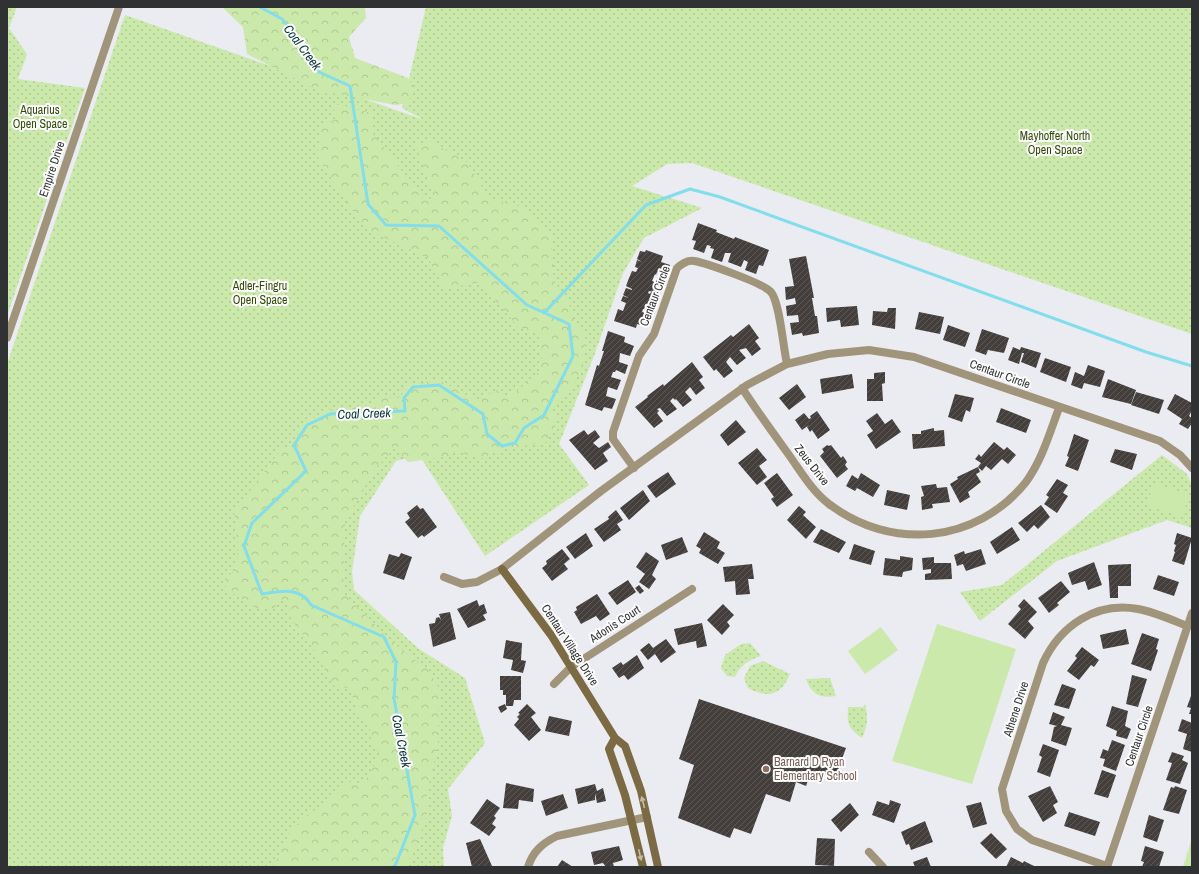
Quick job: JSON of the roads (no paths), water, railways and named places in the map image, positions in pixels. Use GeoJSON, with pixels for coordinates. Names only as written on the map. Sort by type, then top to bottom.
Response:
{"type":"FeatureCollection","features":[{"type":"Feature","properties":{"kind":"street","name":"Empire Drive"},"geometry":{"type":"LineString","coordinates":[[7,338],[119,7]]}},
{"type":"Feature","properties":{"kind":"street","name":"Centaur Circle"},"geometry":{"type":"LineString","coordinates":[[634,468],[614,439],[612,432],[639,356],[654,334],[677,268],[681,264],[693,261],[755,282],[770,292],[776,301],[787,364]]}},
{"type":"Feature","properties":{"kind":"street","name":"Centaur Circle"},"geometry":{"type":"LineString","coordinates":[[444,577],[462,584],[478,582],[502,568],[742,388],[787,364],[828,354],[869,350],[914,357],[1160,442],[1180,455],[1192,468]]}},
{"type":"Feature","properties":{"kind":"street","name":"Zeus Drive"},"geometry":{"type":"LineString","coordinates":[[742,388],[812,488],[828,503],[851,519],[877,529],[904,535],[935,534],[962,527],[988,515],[1007,501],[1026,481],[1039,460],[1059,408]]}},
{"type":"Feature","properties":{"kind":"street","name":"Centaur Village Drive"},"geometry":{"type":"LineString","coordinates":[[502,568],[551,635],[614,738],[625,746],[647,817],[658,867]]}},
{"type":"Feature","properties":{"kind":"street","name":"Adonis Court"},"geometry":{"type":"LineString","coordinates":[[554,684],[571,666],[692,589]]}},
{"type":"Feature","properties":{"kind":"street","name":"Athene Drive"},"geometry":{"type":"LineString","coordinates":[[1107,867],[1032,840],[1018,830],[1006,811],[1002,789],[1043,663],[1050,648],[1064,631],[1081,618],[1096,612],[1116,607],[1138,609],[1188,626]]}},
{"type":"Feature","properties":{"kind":"street","name":"Centaur Circle"},"geometry":{"type":"LineString","coordinates":[[1107,867],[1192,613]]}},
{"type":"Feature","properties":{"kind":"street"},"geometry":{"type":"LineString","coordinates":[[614,738],[609,749],[625,795],[643,867]]}},
{"type":"Feature","properties":{"kind":"street"},"geometry":{"type":"LineString","coordinates":[[528,867],[536,850],[557,836],[647,817]]}},
{"type":"Feature","properties":{"kind":"street"},"geometry":{"type":"LineString","coordinates":[[869,852],[883,867]]}},
{"type":"Feature","properties":{"kind":"waterway","name":"Coal Creek"},"geometry":{"type":"LineString","coordinates":[[260,7],[282,19],[319,72],[350,86],[368,204],[386,225],[439,226],[527,305],[569,324],[573,356],[544,415],[524,428],[515,443],[502,446],[487,434],[483,414],[439,385],[413,387],[404,398],[405,411],[330,414],[307,425],[294,445],[306,471],[252,523],[244,546],[262,594],[283,591],[295,592],[306,599],[311,605],[384,637],[396,662],[394,698],[415,815],[395,866],[392,867]]}},
{"type":"Feature","properties":{"kind":"waterway"},"geometry":{"type":"LineString","coordinates":[[544,313],[646,205],[690,189],[720,197],[1146,352],[1192,366]]}},
{"type":"Feature","properties":{"kind":"place","name":"Barnard D Ryan Elementary School"},"geometry":{"type":"Point","coordinates":[766,769]}},
{"type":"Feature","properties":{"kind":"park label","name":"Aquarius Open Space"},"geometry":{"type":"Point","coordinates":[40,117]}},
{"type":"Feature","properties":{"kind":"park label","name":"Mayhoffer North Open Space"},"geometry":{"type":"Point","coordinates":[1055,143]}},
{"type":"Feature","properties":{"kind":"park label","name":"Adler-Fingru Open Space"},"geometry":{"type":"Point","coordinates":[260,293]}}]}
